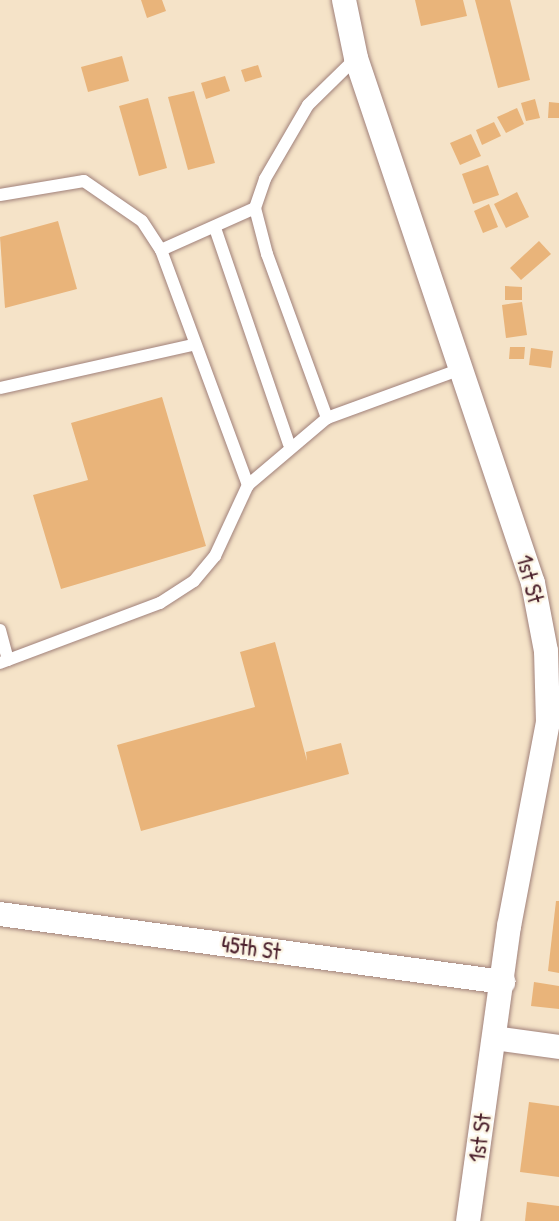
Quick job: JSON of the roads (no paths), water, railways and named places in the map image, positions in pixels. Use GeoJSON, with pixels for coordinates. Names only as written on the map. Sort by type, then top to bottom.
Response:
{"type":"FeatureCollection","features":[{"type":"Feature","properties":{"kind":"street","name":"1st St"},"geometry":{"type":"LineString","coordinates":[[344,0],[356,58],[465,368],[533,583],[546,651],[554,722],[503,982],[468,1221]]}},
{"type":"Feature","properties":{"kind":"street","name":"45th St"},"geometry":{"type":"LineString","coordinates":[[0,914],[503,982]]}},
{"type":"Feature","properties":{"kind":"street"},"geometry":{"type":"LineString","coordinates":[[494,1038],[559,1047]]}},
{"type":"Feature","properties":{"kind":"lane"},"geometry":{"type":"LineString","coordinates":[[161,250],[255,208],[308,105],[356,58]]}},
{"type":"Feature","properties":{"kind":"lane"},"geometry":{"type":"LineString","coordinates":[[0,195],[84,181],[142,222],[177,281],[193,345],[248,485]]}},
{"type":"Feature","properties":{"kind":"lane"},"geometry":{"type":"LineString","coordinates":[[255,208],[327,418]]}},
{"type":"Feature","properties":{"kind":"lane"},"geometry":{"type":"LineString","coordinates":[[215,228],[289,444]]}},
{"type":"Feature","properties":{"kind":"lane"},"geometry":{"type":"LineString","coordinates":[[0,388],[193,345]]}},
{"type":"Feature","properties":{"kind":"lane"},"geometry":{"type":"LineString","coordinates":[[0,630],[4,662],[160,603],[194,581],[215,556],[248,485],[289,444],[327,418],[465,368]]}}]}
